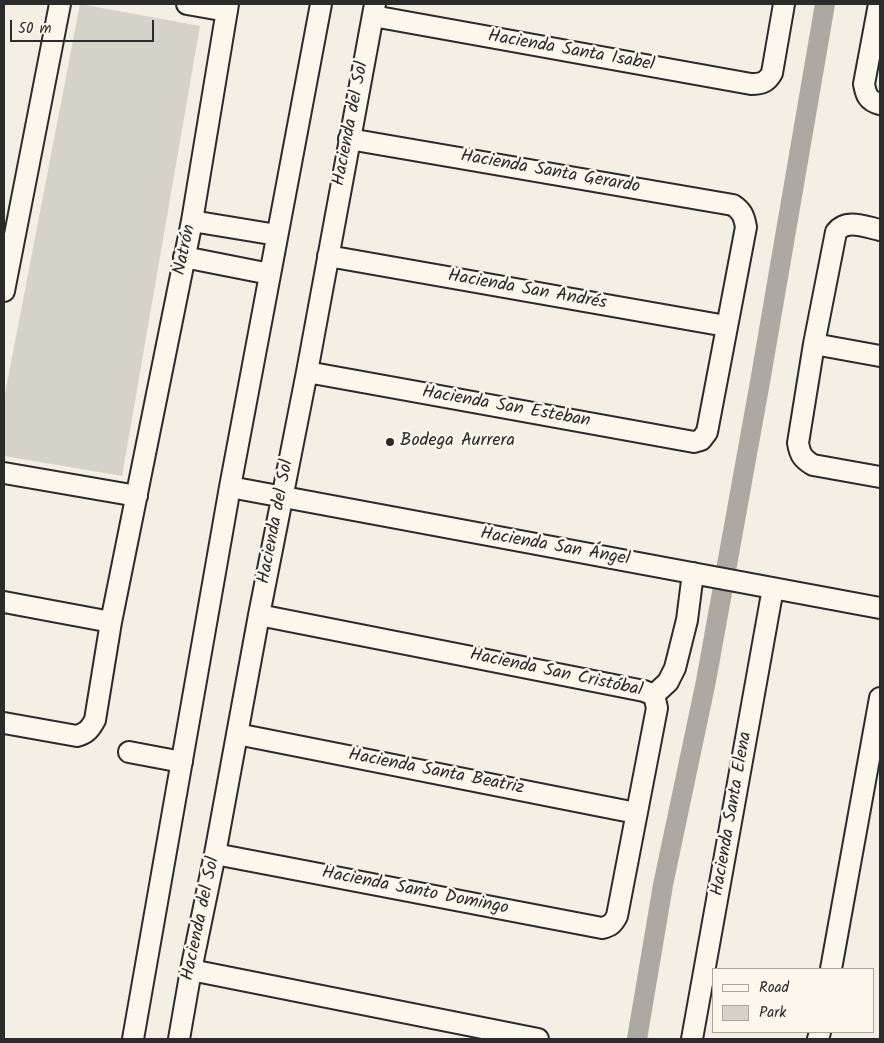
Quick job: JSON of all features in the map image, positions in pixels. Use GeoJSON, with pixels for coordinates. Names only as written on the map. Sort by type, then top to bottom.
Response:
{"type":"FeatureCollection","features":[{"type":"Feature","properties":{"kind":"street"},"geometry":{"type":"LineString","coordinates":[[4,291],[60,4]]}},
{"type":"Feature","properties":{"kind":"street"},"geometry":{"type":"LineString","coordinates":[[187,4],[228,7]]}},
{"type":"Feature","properties":{"kind":"street"},"geometry":{"type":"LineString","coordinates":[[133,1039],[230,487],[321,4]]}},
{"type":"Feature","properties":{"kind":"street","name":"Hacienda Santa Isabel"},"geometry":{"type":"LineString","coordinates":[[374,10],[751,84],[761,84],[768,80],[772,73],[784,4]]}},
{"type":"Feature","properties":{"kind":"street"},"geometry":{"type":"LineString","coordinates":[[875,101],[866,94],[864,84],[879,4]]}},
{"type":"Feature","properties":{"kind":"street","name":"Natrón"},"geometry":{"type":"LineString","coordinates":[[4,723],[77,736],[85,734],[90,730],[95,720],[111,622],[192,221],[228,7]]}},
{"type":"Feature","properties":{"kind":"street","name":"Hacienda del Sol"},"geometry":{"type":"LineString","coordinates":[[179,1039],[191,970],[216,854],[259,615],[307,372],[374,10]]}},
{"type":"Feature","properties":{"kind":"street","name":"Hacienda Santa Gerardo"},"geometry":{"type":"LineString","coordinates":[[349,139],[733,205],[741,211],[745,218],[746,226],[726,326]]}},
{"type":"Feature","properties":{"kind":"street"},"geometry":{"type":"LineString","coordinates":[[192,221],[277,235]]}},
{"type":"Feature","properties":{"kind":"street"},"geometry":{"type":"LineString","coordinates":[[880,230],[850,224],[839,227],[836,232],[814,344],[798,443],[800,454],[805,460],[813,464],[880,477]]}},
{"type":"Feature","properties":{"kind":"street","name":"Hacienda San Andrés"},"geometry":{"type":"LineString","coordinates":[[328,256],[726,326]]}},
{"type":"Feature","properties":{"kind":"street"},"geometry":{"type":"LineString","coordinates":[[184,257],[270,274]]}},
{"type":"Feature","properties":{"kind":"street","name":"Hacienda San Esteban"},"geometry":{"type":"LineString","coordinates":[[307,372],[694,442],[704,438],[707,432],[726,326]]}},
{"type":"Feature","properties":{"kind":"street"},"geometry":{"type":"LineString","coordinates":[[814,344],[880,356]]}},
{"type":"Feature","properties":{"kind":"street"},"geometry":{"type":"LineString","coordinates":[[4,473],[137,496]]}},
{"type":"Feature","properties":{"kind":"street","name":"Hacienda San Ángel"},"geometry":{"type":"LineString","coordinates":[[230,487],[880,608]]}},
{"type":"Feature","properties":{"kind":"street"},"geometry":{"type":"LineString","coordinates":[[654,695],[668,682],[675,668],[700,574]]}},
{"type":"Feature","properties":{"kind":"street","name":"Hacienda Santa Elena"},"geometry":{"type":"LineString","coordinates":[[692,1039],[767,587]]}},
{"type":"Feature","properties":{"kind":"street"},"geometry":{"type":"LineString","coordinates":[[4,602],[111,622]]}},
{"type":"Feature","properties":{"kind":"street","name":"Hacienda San Cristóbal"},"geometry":{"type":"LineString","coordinates":[[259,615],[644,691],[654,695],[657,708],[617,916],[614,923]]}},
{"type":"Feature","properties":{"kind":"street"},"geometry":{"type":"LineString","coordinates":[[831,968],[880,698]]}},
{"type":"Feature","properties":{"kind":"street","name":"Hacienda Santa Beatriz"},"geometry":{"type":"LineString","coordinates":[[237,734],[636,813]]}},
{"type":"Feature","properties":{"kind":"street"},"geometry":{"type":"LineString","coordinates":[[129,752],[182,762]]}},
{"type":"Feature","properties":{"kind":"street","name":"Hacienda Santo Domingo"},"geometry":{"type":"LineString","coordinates":[[216,854],[602,928],[614,923]]}},
{"type":"Feature","properties":{"kind":"street"},"geometry":{"type":"LineString","coordinates":[[191,970],[538,1039]]}},
{"type":"Feature","properties":{"kind":"green space"},"geometry":{"type":"Polygon","coordinates":[[[80,4],[200,26],[122,476],[4,456],[4,399],[80,4]]]}},
{"type":"Feature","properties":{"kind":"waterway"},"geometry":{"type":"LineString","coordinates":[[637,1039],[663,885],[706,681],[825,4]]}},
{"type":"Feature","properties":{"kind":"place","name":"Bodega Aurrera"},"geometry":{"type":"Point","coordinates":[390,442]}}]}
